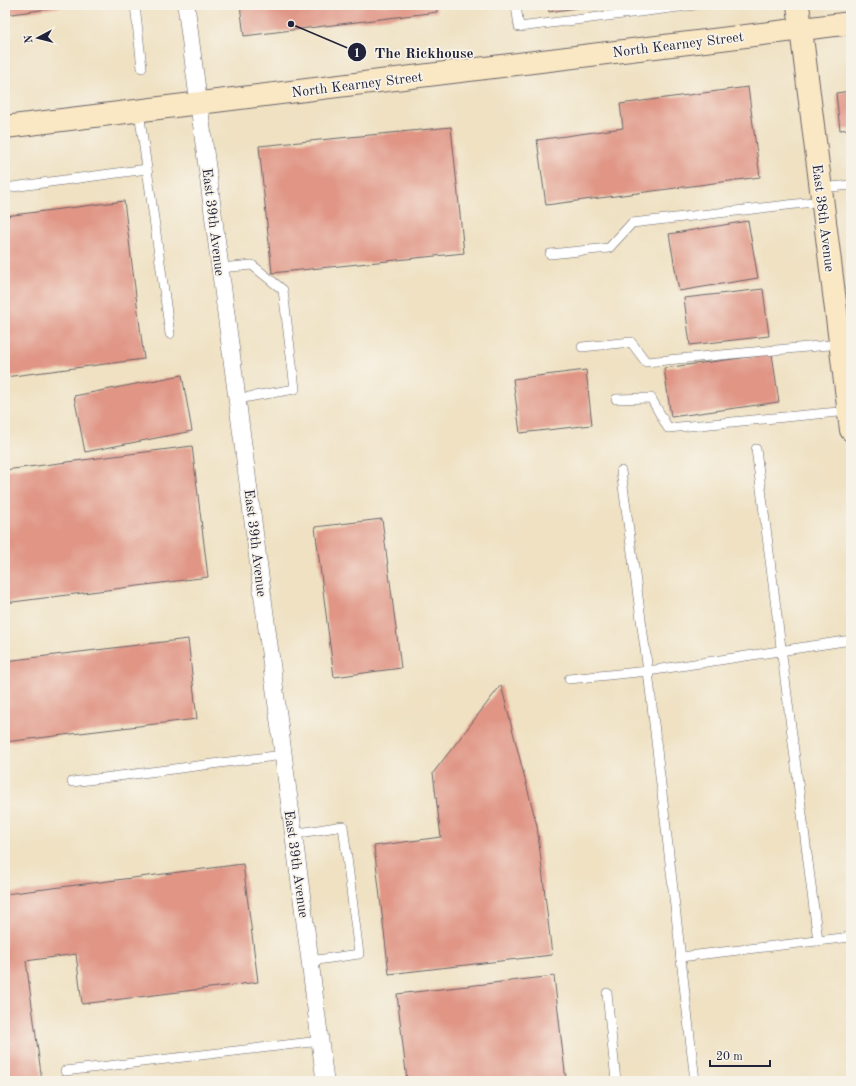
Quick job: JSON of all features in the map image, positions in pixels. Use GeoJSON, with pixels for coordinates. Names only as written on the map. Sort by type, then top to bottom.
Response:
{"type":"FeatureCollection","features":[{"type":"Feature","properties":{"kind":"street","name":"East 39th Avenue"},"geometry":{"type":"LineString","coordinates":[[186,5],[325,1081]]}},
{"type":"Feature","properties":{"kind":"street","name":"East 38th Avenue"},"geometry":{"type":"LineString","coordinates":[[798,5],[821,194],[843,339],[850,420]]}},
{"type":"Feature","properties":{"kind":"street","name":"North Kearney Street"},"geometry":{"type":"LineString","coordinates":[[5,127],[851,23]]}},
{"type":"Feature","properties":{"kind":"lane"},"geometry":{"type":"LineString","coordinates":[[135,5],[142,68]]}},
{"type":"Feature","properties":{"kind":"lane"},"geometry":{"type":"LineString","coordinates":[[516,5],[519,27],[696,5]]}},
{"type":"Feature","properties":{"kind":"lane"},"geometry":{"type":"LineString","coordinates":[[139,111],[170,334]]}},
{"type":"Feature","properties":{"kind":"lane"},"geometry":{"type":"LineString","coordinates":[[5,188],[147,169]]}},
{"type":"Feature","properties":{"kind":"lane"},"geometry":{"type":"LineString","coordinates":[[550,254],[609,248],[632,223],[821,194],[851,185]]}},
{"type":"Feature","properties":{"kind":"lane"},"geometry":{"type":"LineString","coordinates":[[220,268],[252,265],[283,290],[295,389],[237,399]]}},
{"type":"Feature","properties":{"kind":"lane"},"geometry":{"type":"LineString","coordinates":[[582,347],[631,342],[646,362],[843,339]]}},
{"type":"Feature","properties":{"kind":"lane"},"geometry":{"type":"LineString","coordinates":[[616,399],[651,398],[668,428],[850,420]]}},
{"type":"Feature","properties":{"kind":"lane"},"geometry":{"type":"LineString","coordinates":[[756,449],[818,941]]}},
{"type":"Feature","properties":{"kind":"lane"},"geometry":{"type":"LineString","coordinates":[[621,471],[648,671],[695,1081]]}},
{"type":"Feature","properties":{"kind":"lane"},"geometry":{"type":"LineString","coordinates":[[569,679],[648,671],[851,640]]}},
{"type":"Feature","properties":{"kind":"lane"},"geometry":{"type":"LineString","coordinates":[[72,782],[283,755]]}},
{"type":"Feature","properties":{"kind":"lane"},"geometry":{"type":"LineString","coordinates":[[293,834],[343,826],[359,954],[310,961]]}},
{"type":"Feature","properties":{"kind":"lane"},"geometry":{"type":"LineString","coordinates":[[680,957],[851,937]]}},
{"type":"Feature","properties":{"kind":"lane"},"geometry":{"type":"LineString","coordinates":[[607,993],[616,1081]]}},
{"type":"Feature","properties":{"kind":"lane"},"geometry":{"type":"LineString","coordinates":[[65,1071],[320,1041]]}},
{"type":"Feature","properties":{"kind":"building"},"geometry":{"type":"Polygon","coordinates":[[[5,5],[69,5],[69,6],[5,15],[5,5]]]}},
{"type":"Feature","properties":{"kind":"building"},"geometry":{"type":"Polygon","coordinates":[[[240,5],[436,5],[437,12],[244,36],[240,5]]]}},
{"type":"Feature","properties":{"kind":"building"},"geometry":{"type":"Polygon","coordinates":[[[548,5],[590,5],[590,6],[549,12],[548,5]]]}},
{"type":"Feature","properties":{"kind":"building"},"geometry":{"type":"Polygon","coordinates":[[[748,87],[760,177],[546,205],[537,140],[623,128],[620,104],[748,87]]]}},
{"type":"Feature","properties":{"kind":"building"},"geometry":{"type":"Polygon","coordinates":[[[851,91],[851,129],[840,130],[836,93],[851,91]]]}},
{"type":"Feature","properties":{"kind":"building"},"geometry":{"type":"Polygon","coordinates":[[[451,127],[464,253],[272,273],[259,146],[451,127]]]}},
{"type":"Feature","properties":{"kind":"building"},"geometry":{"type":"Polygon","coordinates":[[[124,201],[144,359],[5,377],[5,216],[124,201]]]}},
{"type":"Feature","properties":{"kind":"building"},"geometry":{"type":"Polygon","coordinates":[[[748,221],[758,278],[679,291],[669,234],[748,221]]]}},
{"type":"Feature","properties":{"kind":"building"},"geometry":{"type":"Polygon","coordinates":[[[763,289],[769,336],[690,345],[684,298],[763,289]]]}},
{"type":"Feature","properties":{"kind":"building"},"geometry":{"type":"Polygon","coordinates":[[[772,354],[779,402],[671,417],[664,368],[772,354]]]}},
{"type":"Feature","properties":{"kind":"building"},"geometry":{"type":"Polygon","coordinates":[[[586,370],[592,425],[520,433],[513,379],[586,370]]]}},
{"type":"Feature","properties":{"kind":"building"},"geometry":{"type":"Polygon","coordinates":[[[182,375],[192,431],[85,452],[74,396],[182,375]]]}},
{"type":"Feature","properties":{"kind":"building"},"geometry":{"type":"Polygon","coordinates":[[[192,446],[208,577],[5,603],[5,470],[192,446]]]}},
{"type":"Feature","properties":{"kind":"building"},"geometry":{"type":"Polygon","coordinates":[[[382,519],[401,668],[334,677],[315,527],[382,519]]]}},
{"type":"Feature","properties":{"kind":"building"},"geometry":{"type":"Polygon","coordinates":[[[188,639],[197,719],[5,742],[5,661],[188,639]]]}},
{"type":"Feature","properties":{"kind":"building"},"geometry":{"type":"Polygon","coordinates":[[[501,685],[537,826],[552,955],[389,974],[374,846],[441,837],[433,773],[501,685]]]}},
{"type":"Feature","properties":{"kind":"building"},"geometry":{"type":"Polygon","coordinates":[[[243,864],[258,982],[82,1004],[76,954],[26,961],[42,1081],[5,1081],[5,894],[243,864]]]}},
{"type":"Feature","properties":{"kind":"building"},"geometry":{"type":"Polygon","coordinates":[[[554,976],[566,1081],[407,1081],[397,994],[554,976]]]}},
{"type":"Feature","properties":{"kind":"place","name":"The Rickhouse"},"geometry":{"type":"Point","coordinates":[291,24]}}]}
